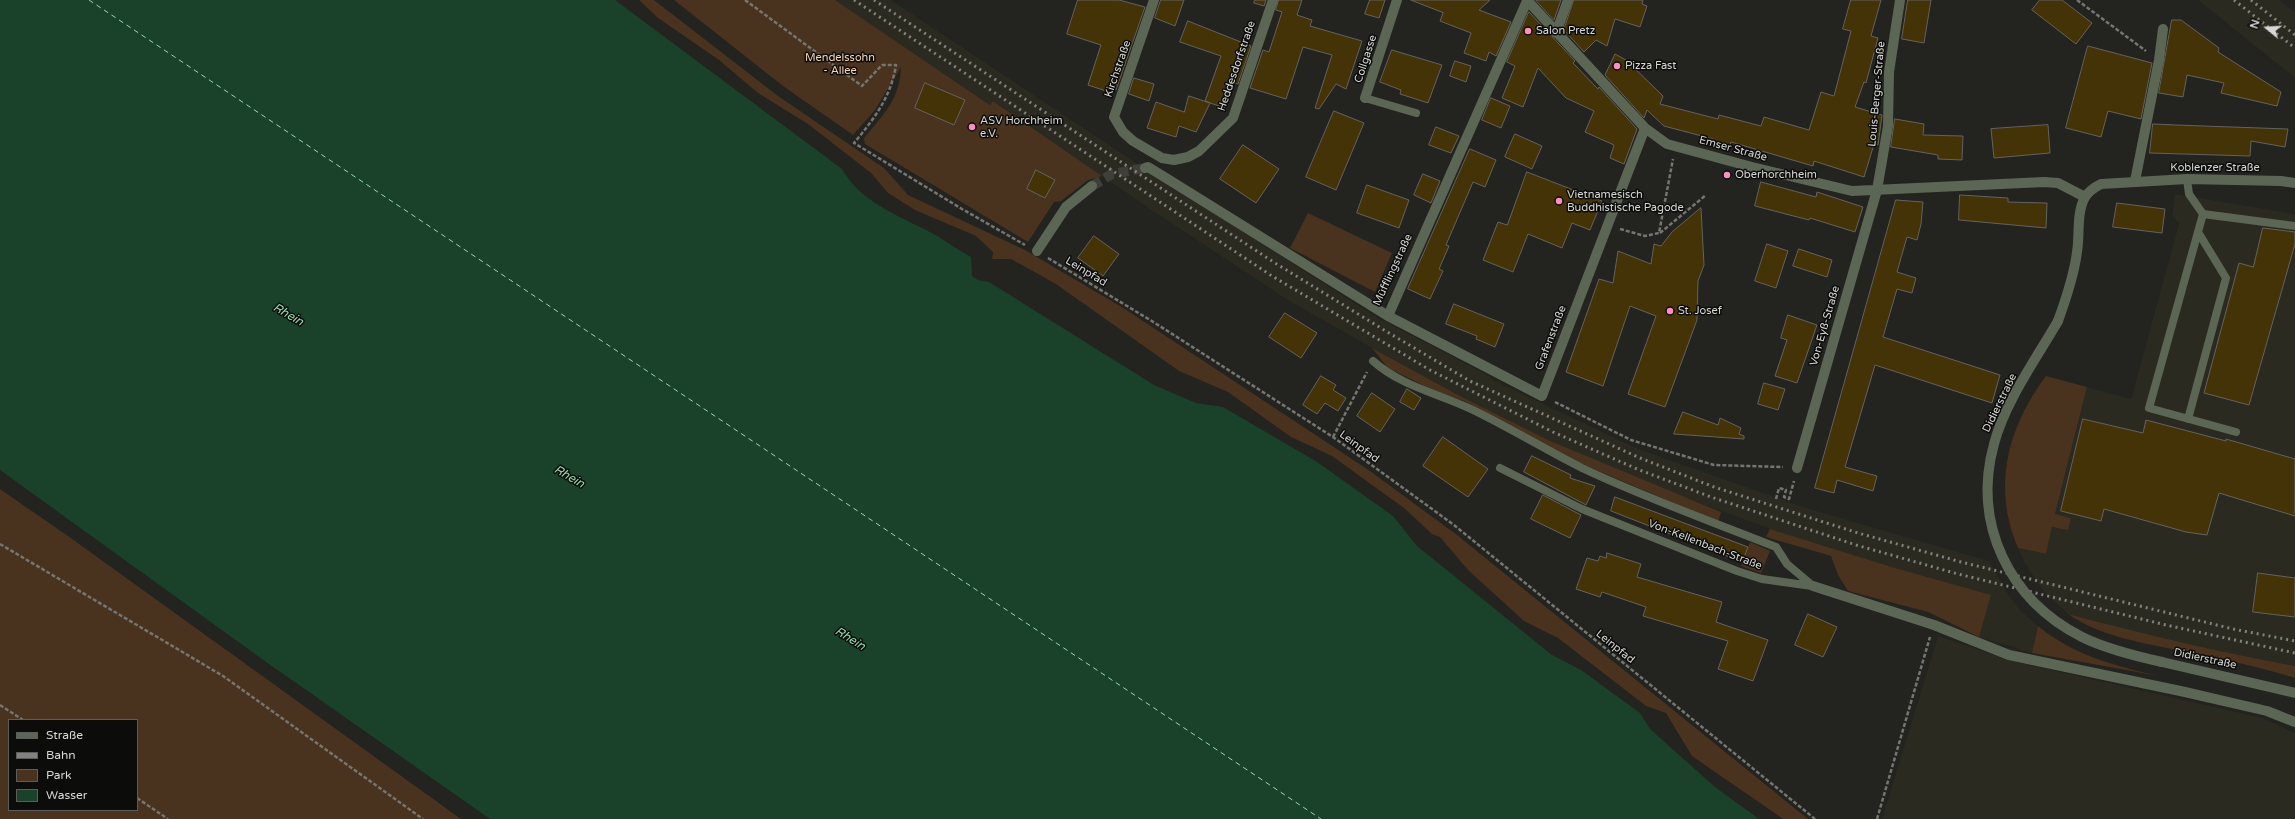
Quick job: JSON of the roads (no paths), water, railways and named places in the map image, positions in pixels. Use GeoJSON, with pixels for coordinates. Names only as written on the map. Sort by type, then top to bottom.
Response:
{"type":"FeatureCollection","features":[{"type":"Feature","properties":{"kind":"street","name":"Kirchstraße"},"geometry":{"type":"LineString","coordinates":[[1133,141],[1123,132],[1114,117],[1154,0]]}},
{"type":"Feature","properties":{"kind":"street","name":"Heddesdorfstraße"},"geometry":{"type":"LineString","coordinates":[[1133,141],[1162,158],[1174,160],[1188,157],[1199,152],[1233,118],[1273,0]]}},
{"type":"Feature","properties":{"kind":"street","name":"Collgasse"},"geometry":{"type":"LineString","coordinates":[[1365,98],[1397,0]]}},
{"type":"Feature","properties":{"kind":"street","name":"Emser Straße"},"geometry":{"type":"LineString","coordinates":[[1527,0],[1645,128],[1667,144],[1752,167],[1852,191],[2044,182],[2058,183],[2085,197]]}},
{"type":"Feature","properties":{"kind":"street","name":"Müfflingstraße"},"geometry":{"type":"LineString","coordinates":[[1145,168],[1154,171],[1388,316],[1527,0]]}},
{"type":"Feature","properties":{"kind":"street"},"geometry":{"type":"LineString","coordinates":[[1556,33],[1568,0]]}},
{"type":"Feature","properties":{"kind":"street","name":"Louis-Berger-Straße"},"geometry":{"type":"LineString","coordinates":[[1877,190],[1888,126],[1889,72],[1900,0]]}},
{"type":"Feature","properties":{"kind":"street"},"geometry":{"type":"LineString","coordinates":[[2135,181],[2159,60],[2163,29]]}},
{"type":"Feature","properties":{"kind":"street","name":"Grafenstraße"},"geometry":{"type":"LineString","coordinates":[[1388,316],[1542,396],[1645,128]]}},
{"type":"Feature","properties":{"kind":"street","name":"Koblenzer Straße"},"geometry":{"type":"LineString","coordinates":[[2085,197],[2093,188],[2101,184],[2135,181],[2187,179],[2281,181],[2295,183]]}},
{"type":"Feature","properties":{"kind":"street"},"geometry":{"type":"LineString","coordinates":[[1037,251],[1066,207],[1092,186]]}},
{"type":"Feature","properties":{"kind":"street","name":"Von-Eyß-Straße"},"geometry":{"type":"LineString","coordinates":[[1797,468],[1877,190]]}},
{"type":"Feature","properties":{"kind":"street","name":"Didierstraße"},"geometry":{"type":"LineString","coordinates":[[2085,197],[2081,207],[2078,252],[2070,286],[2058,321],[2016,395],[1994,443],[1989,468],[1987,500],[1991,526],[2010,571],[2043,611],[2083,637],[2118,651],[2295,693]]}},
{"type":"Feature","properties":{"kind":"street","name":"Von-Kellenbach-Straße"},"geometry":{"type":"LineString","coordinates":[[1813,586],[1934,625],[2008,655],[2267,711],[2295,722]]}},
{"type":"Feature","properties":{"kind":"lane","name":"Collgasse"},"geometry":{"type":"LineString","coordinates":[[1365,98],[1416,113]]}},
{"type":"Feature","properties":{"kind":"lane"},"geometry":{"type":"LineString","coordinates":[[2187,179],[2189,194],[2203,214],[2295,226]]}},
{"type":"Feature","properties":{"kind":"lane"},"geometry":{"type":"LineString","coordinates":[[2203,214],[2149,408],[2236,432]]}},
{"type":"Feature","properties":{"kind":"lane"},"geometry":{"type":"LineString","coordinates":[[2188,419],[2226,278],[2198,232]]}},
{"type":"Feature","properties":{"kind":"lane"},"geometry":{"type":"LineString","coordinates":[[1373,361],[1385,372],[1404,382],[1474,410],[1601,476],[1776,546],[1787,564],[1813,586]]}},
{"type":"Feature","properties":{"kind":"lane","name":"Von-Kellenbach-Straße"},"geometry":{"type":"LineString","coordinates":[[1500,468],[1582,509],[1737,571],[1762,579],[1813,586]]}},
{"type":"Feature","properties":{"kind":"water","name":"Rhein"},"geometry":{"type":"Polygon","coordinates":[[[0,0],[615,0],[842,169],[861,192],[873,201],[899,217],[939,237],[971,257],[972,276],[978,280],[989,282],[1154,385],[1196,403],[1223,407],[1317,462],[1393,516],[1417,546],[1552,655],[1581,670],[1640,713],[1650,729],[1715,787],[1759,819],[490,819],[262,659],[0,470],[0,0]]]}},
{"type":"Feature","properties":{"kind":"tunnel"},"geometry":{"type":"LineString","coordinates":[[1092,186],[1112,174],[1145,168]]}},
{"type":"Feature","properties":{"kind":"railway"},"geometry":{"type":"LineString","coordinates":[[854,0],[1272,276],[1430,370],[1553,432],[1637,469],[1711,497],[1856,545],[1958,574],[2166,625],[2295,653]]}},
{"type":"Feature","properties":{"kind":"railway"},"geometry":{"type":"LineString","coordinates":[[874,0],[1275,263],[1389,333],[1470,381],[1640,458],[1714,487],[1858,533],[1961,562],[2233,629],[2295,641]]}},
{"type":"Feature","properties":{"kind":"railway"},"geometry":{"type":"LineString","coordinates":[[2234,0],[2295,48]]}},
{"type":"Feature","properties":{"kind":"railway"},"geometry":{"type":"LineString","coordinates":[[2251,0],[2295,35]]}},
{"type":"Feature","properties":{"kind":"place","name":"Salon Pretz"},"geometry":{"type":"Point","coordinates":[1528,31]}},
{"type":"Feature","properties":{"kind":"place","name":"Pizza Fast"},"geometry":{"type":"Point","coordinates":[1617,66]}},
{"type":"Feature","properties":{"kind":"place","name":"ASV Horchheim e.V."},"geometry":{"type":"Point","coordinates":[972,127]}},
{"type":"Feature","properties":{"kind":"place","name":"Oberhorchheim"},"geometry":{"type":"Point","coordinates":[1727,175]}},
{"type":"Feature","properties":{"kind":"place","name":"Vietnamesisch Buddhistische Pagode"},"geometry":{"type":"Point","coordinates":[1559,201]}},
{"type":"Feature","properties":{"kind":"place","name":"St. Josef"},"geometry":{"type":"Point","coordinates":[1670,311]}},
{"type":"Feature","properties":{"kind":"park label","name":"Mendelssohn - Allee"},"geometry":{"type":"Point","coordinates":[840,64]}}]}
